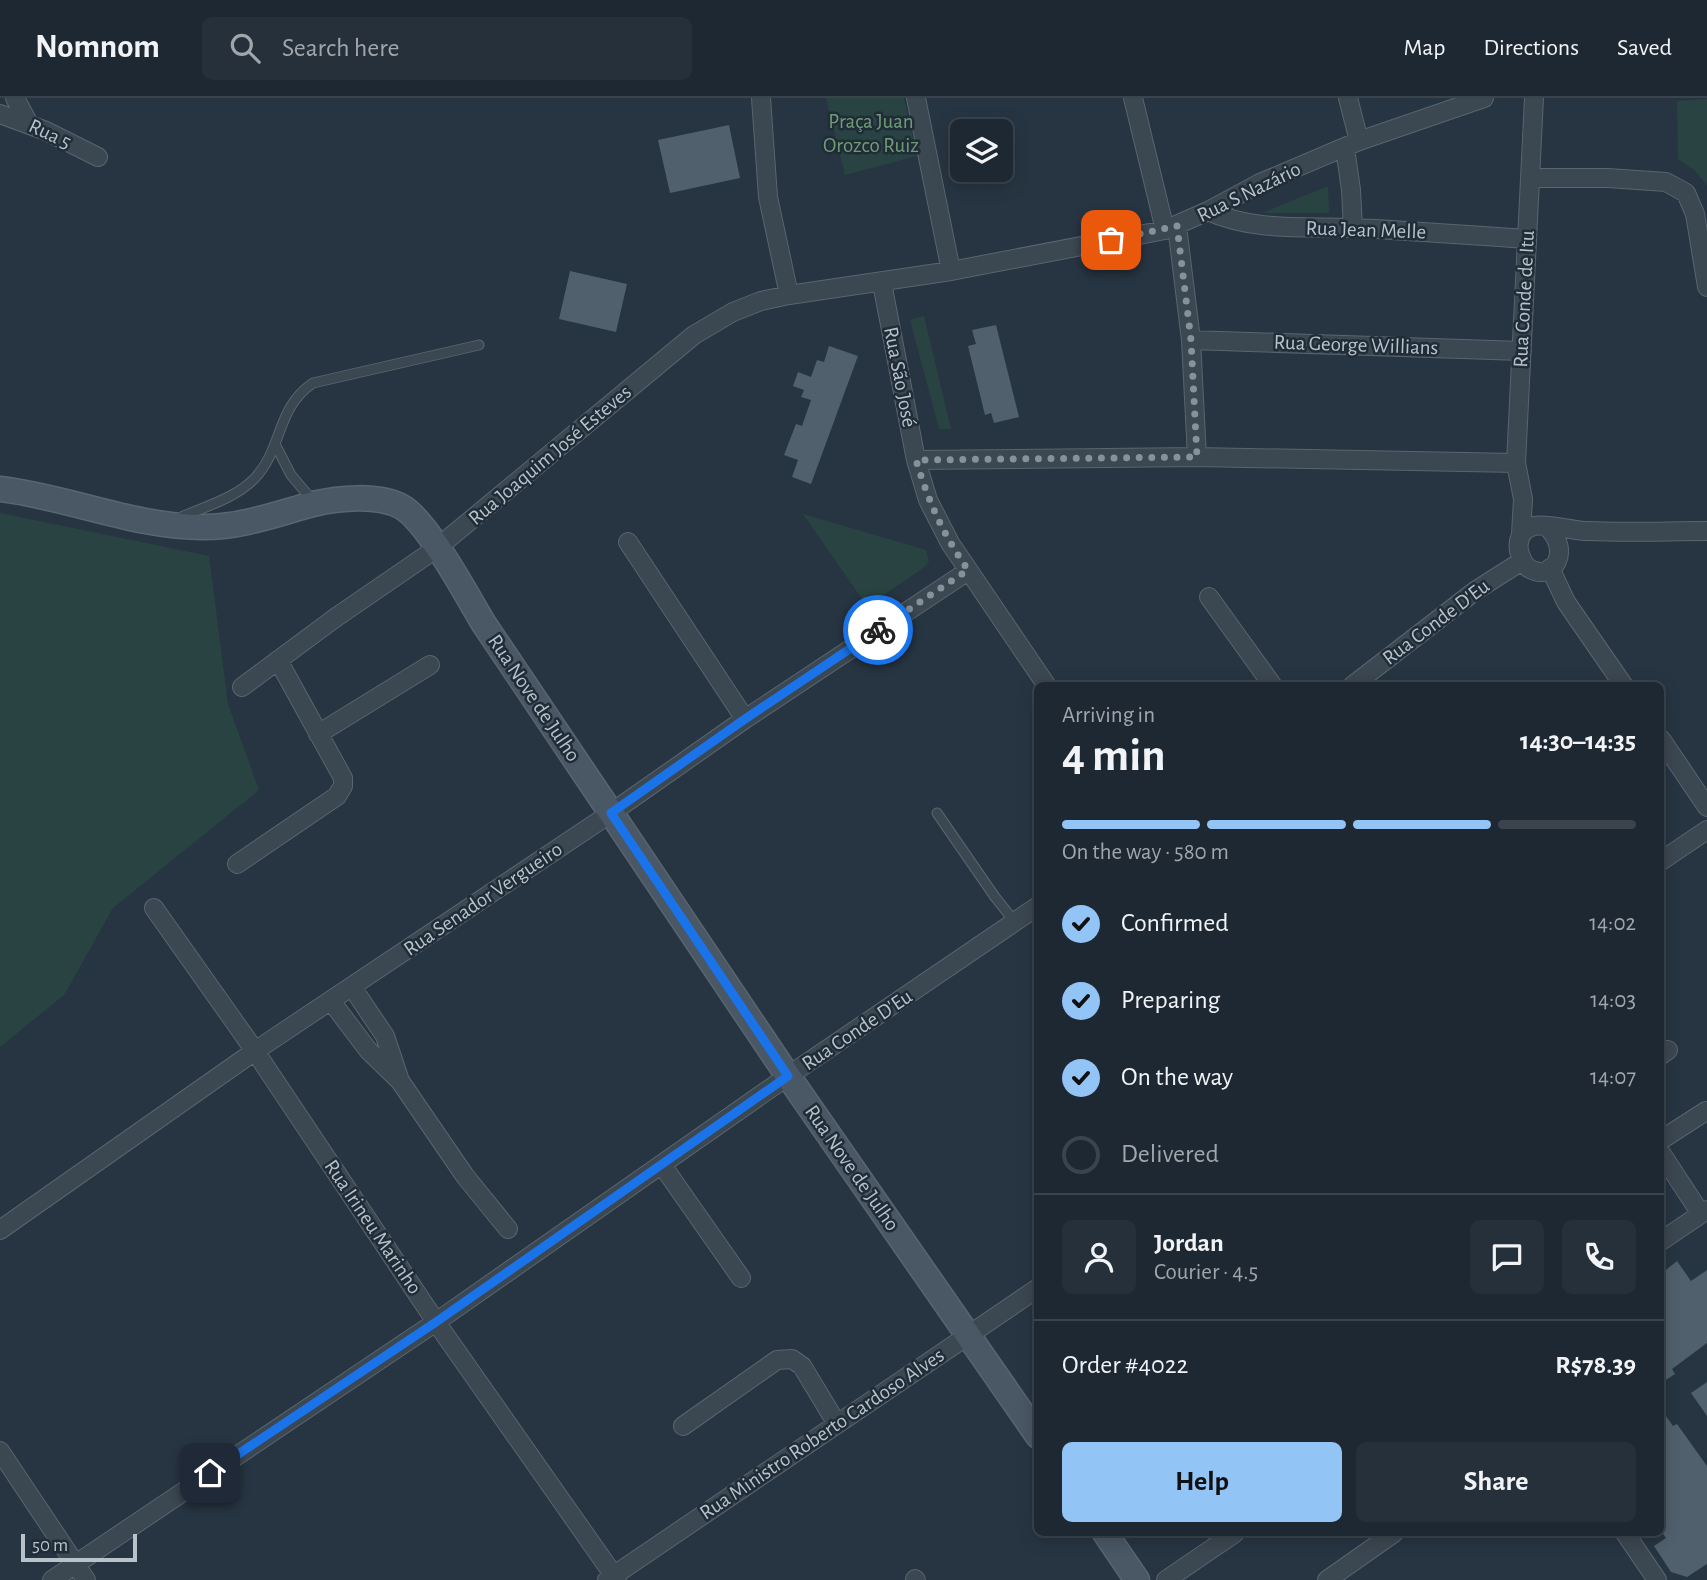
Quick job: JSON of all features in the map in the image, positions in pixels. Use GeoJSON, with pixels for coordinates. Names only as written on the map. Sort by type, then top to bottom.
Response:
{"type":"FeatureCollection","features":[{"type":"Feature","properties":{"kind":"street"},"geometry":{"type":"LineString","coordinates":[[15,98],[29,124]]}},
{"type":"Feature","properties":{"kind":"street"},"geometry":{"type":"LineString","coordinates":[[761,98],[768,197],[789,295]]}},
{"type":"Feature","properties":{"kind":"street"},"geometry":{"type":"LineString","coordinates":[[916,98],[951,271]]}},
{"type":"Feature","properties":{"kind":"street"},"geometry":{"type":"LineString","coordinates":[[1133,98],[1171,228],[1191,340],[1197,457]]}},
{"type":"Feature","properties":{"kind":"street"},"geometry":{"type":"LineString","coordinates":[[1348,98],[1352,145],[1353,228]]}},
{"type":"Feature","properties":{"kind":"street","name":"Rua S Nazário"},"geometry":{"type":"LineString","coordinates":[[883,282],[1171,228],[1260,183],[1352,145],[1483,98]]}},
{"type":"Feature","properties":{"kind":"street","name":"Rua Conde de Itu"},"geometry":{"type":"LineString","coordinates":[[1521,534],[1523,499],[1517,463],[1534,98]]}},
{"type":"Feature","properties":{"kind":"street","name":"Rua 5"},"geometry":{"type":"LineString","coordinates":[[0,114],[29,124],[98,158]]}},
{"type":"Feature","properties":{"kind":"street"},"geometry":{"type":"LineString","coordinates":[[1530,178],[1608,177],[1666,182],[1686,193],[1695,214],[1707,287]]}},
{"type":"Feature","properties":{"kind":"street","name":"Rua Jean Melle"},"geometry":{"type":"LineString","coordinates":[[1208,211],[1225,219],[1273,227],[1353,228],[1527,239]]}},
{"type":"Feature","properties":{"kind":"street","name":"Rua Joaquim José Esteves"},"geometry":{"type":"LineString","coordinates":[[242,687],[438,548],[694,335],[733,312],[761,301],[883,282]]}},
{"type":"Feature","properties":{"kind":"street","name":"Rua São José"},"geometry":{"type":"LineString","coordinates":[[883,282],[916,460],[928,500],[938,522],[968,570],[1044,682]]}},
{"type":"Feature","properties":{"kind":"street","name":"Rua George Willians"},"geometry":{"type":"LineString","coordinates":[[1191,340],[1522,351]]}},
{"type":"Feature","properties":{"kind":"street"},"geometry":{"type":"LineString","coordinates":[[916,460],[1197,457],[1517,463]]}},
{"type":"Feature","properties":{"kind":"street","name":"Rua Nove de Julho"},"geometry":{"type":"LineString","coordinates":[[0,489],[164,524],[203,527],[234,525],[316,503],[343,500],[374,500],[401,507],[412,515],[438,548],[485,624],[788,1076],[1034,1430]]}},
{"type":"Feature","properties":{"kind":"street","name":"Rua Conde de Itu"},"geometry":{"type":"LineString","coordinates":[[1523,499],[1545,526]]}},
{"type":"Feature","properties":{"kind":"street"},"geometry":{"type":"LineString","coordinates":[[1545,526],[1558,538],[1559,559],[1543,571],[1531,569],[1522,561],[1519,546],[1521,534],[1531,527],[1545,526],[1587,531],[1707,531]]}},
{"type":"Feature","properties":{"kind":"street"},"geometry":{"type":"LineString","coordinates":[[1559,551],[1587,531]]}},
{"type":"Feature","properties":{"kind":"street"},"geometry":{"type":"LineString","coordinates":[[628,542],[745,719]]}},
{"type":"Feature","properties":{"kind":"street","name":"Rua Conde D'Eu"},"geometry":{"type":"LineString","coordinates":[[1357,682],[1475,590],[1522,561]]}},
{"type":"Feature","properties":{"kind":"street"},"geometry":{"type":"LineString","coordinates":[[1550,568],[1566,602],[1621,682]]}},
{"type":"Feature","properties":{"kind":"street","name":"Rua Senador Vergueiro"},"geometry":{"type":"LineString","coordinates":[[0,1230],[255,1051],[968,570]]}},
{"type":"Feature","properties":{"kind":"street"},"geometry":{"type":"LineString","coordinates":[[1209,597],[1270,682]]}},
{"type":"Feature","properties":{"kind":"street"},"geometry":{"type":"LineString","coordinates":[[237,864],[341,791],[343,778],[278,660]]}},
{"type":"Feature","properties":{"kind":"street"},"geometry":{"type":"LineString","coordinates":[[318,734],[430,665]]}},
{"type":"Feature","properties":{"kind":"street"},"geometry":{"type":"LineString","coordinates":[[1664,743],[1707,807]]}},
{"type":"Feature","properties":{"kind":"street"},"geometry":{"type":"LineString","coordinates":[[1664,859],[1707,830]]}},
{"type":"Feature","properties":{"kind":"street","name":"Rua Irineu Marinho"},"geometry":{"type":"LineString","coordinates":[[154,908],[255,1051],[436,1322],[613,1578]]}},
{"type":"Feature","properties":{"kind":"street","name":"Rua Conde D'Eu"},"geometry":{"type":"LineString","coordinates":[[51,1580],[436,1322],[788,1076],[1034,909]]}},
{"type":"Feature","properties":{"kind":"street"},"geometry":{"type":"LineString","coordinates":[[352,986],[385,1036],[400,1081]]}},
{"type":"Feature","properties":{"kind":"street"},"geometry":{"type":"LineString","coordinates":[[331,1001],[368,1050],[400,1081],[464,1176],[508,1229]]}},
{"type":"Feature","properties":{"kind":"street"},"geometry":{"type":"LineString","coordinates":[[1664,1138],[1706,1111]]}},
{"type":"Feature","properties":{"kind":"street"},"geometry":{"type":"LineString","coordinates":[[1664,1157],[1704,1212],[1664,1239]]}},
{"type":"Feature","properties":{"kind":"street"},"geometry":{"type":"LineString","coordinates":[[662,1165],[741,1278]]}},
{"type":"Feature","properties":{"kind":"street","name":"Rua Ministro Roberto Cardoso Alves"},"geometry":{"type":"LineString","coordinates":[[613,1578],[1034,1290]]}},
{"type":"Feature","properties":{"kind":"street"},"geometry":{"type":"LineString","coordinates":[[683,1426],[777,1360],[792,1359],[802,1366],[837,1424]]}},
{"type":"Feature","properties":{"kind":"street"},"geometry":{"type":"LineString","coordinates":[[0,1451],[86,1580]]}},
{"type":"Feature","properties":{"kind":"street"},"geometry":{"type":"LineString","coordinates":[[1107,1536],[1137,1580]]}},
{"type":"Feature","properties":{"kind":"street"},"geometry":{"type":"LineString","coordinates":[[1166,1580],[1231,1536]]}},
{"type":"Feature","properties":{"kind":"street"},"geometry":{"type":"LineString","coordinates":[[1327,1580],[1390,1536]]}},
{"type":"Feature","properties":{"kind":"street"},"geometry":{"type":"LineString","coordinates":[[1627,1536],[1657,1580]]}},
{"type":"Feature","properties":{"kind":"lane"},"geometry":{"type":"LineString","coordinates":[[164,524],[246,486],[257,476],[275,444],[284,417],[299,393],[313,383],[479,345]]}},
{"type":"Feature","properties":{"kind":"lane"},"geometry":{"type":"LineString","coordinates":[[275,444],[291,475],[316,503]]}},
{"type":"Feature","properties":{"kind":"lane"},"geometry":{"type":"LineString","coordinates":[[937,813],[1015,922]]}},
{"type":"Feature","properties":{"kind":"green space","name":"Praça Juan Orozco Ruiz"},"geometry":{"type":"Polygon","coordinates":[[[826,98],[904,98],[917,156],[845,175],[826,98]]]}},
{"type":"Feature","properties":{"kind":"green space"},"geometry":{"type":"Polygon","coordinates":[[[1707,99],[1707,185],[1694,170],[1678,159],[1677,101],[1707,99]]]}},
{"type":"Feature","properties":{"kind":"green space"},"geometry":{"type":"Polygon","coordinates":[[[1328,186],[1329,213],[1262,213],[1328,186]]]}},
{"type":"Feature","properties":{"kind":"green space"},"geometry":{"type":"Polygon","coordinates":[[[924,316],[951,429],[939,429],[910,320],[924,316]]]}},
{"type":"Feature","properties":{"kind":"green space"},"geometry":{"type":"Polygon","coordinates":[[[0,513],[209,556],[228,704],[259,790],[113,908],[64,995],[0,1047],[0,513]]]}},
{"type":"Feature","properties":{"kind":"green space"},"geometry":{"type":"Polygon","coordinates":[[[803,514],[926,550],[929,561],[926,566],[867,606],[803,514]]]}},
{"type":"Feature","properties":{"kind":"building"},"geometry":{"type":"Polygon","coordinates":[[[729,125],[740,178],[670,193],[658,140],[729,125]]]}},
{"type":"Feature","properties":{"kind":"building"},"geometry":{"type":"Polygon","coordinates":[[[570,271],[627,284],[616,332],[559,319],[570,271]]]}},
{"type":"Feature","properties":{"kind":"building"},"geometry":{"type":"Polygon","coordinates":[[[996,325],[1019,417],[994,423],[991,413],[985,415],[968,346],[976,344],[972,330],[996,325]]]}},
{"type":"Feature","properties":{"kind":"building"},"geometry":{"type":"Polygon","coordinates":[[[829,346],[858,356],[811,484],[792,477],[798,460],[784,455],[796,424],[802,426],[811,400],[801,397],[804,390],[793,386],[798,372],[811,377],[817,360],[824,362],[829,346]]]}},
{"type":"Feature","properties":{"kind":"building"},"geometry":{"type":"Polygon","coordinates":[[[1677,1261],[1691,1281],[1707,1270],[1707,1343],[1672,1369],[1675,1374],[1664,1381],[1664,1272],[1677,1261]]]}},
{"type":"Feature","properties":{"kind":"building"},"geometry":{"type":"Polygon","coordinates":[[[1707,1382],[1707,1416],[1691,1393],[1707,1382]]]}},
{"type":"Feature","properties":{"kind":"building"},"geometry":{"type":"Polygon","coordinates":[[[1664,1413],[1673,1426],[1677,1424],[1707,1466],[1707,1564],[1687,1577],[1671,1572],[1654,1546],[1666,1538],[1664,1413]]]}},
{"type":"Feature","properties":{"kind":"way so far"},"geometry":{"type":"LineString","coordinates":[[878,630],[968,570],[938,522],[916,460],[1197,457],[1191,340],[1177,226],[1111,240]]}},
{"type":"Feature","properties":{"kind":"route"},"geometry":{"type":"LineString","coordinates":[[210,1473],[436,1322],[788,1076],[611,813],[878,630]]}}]}
